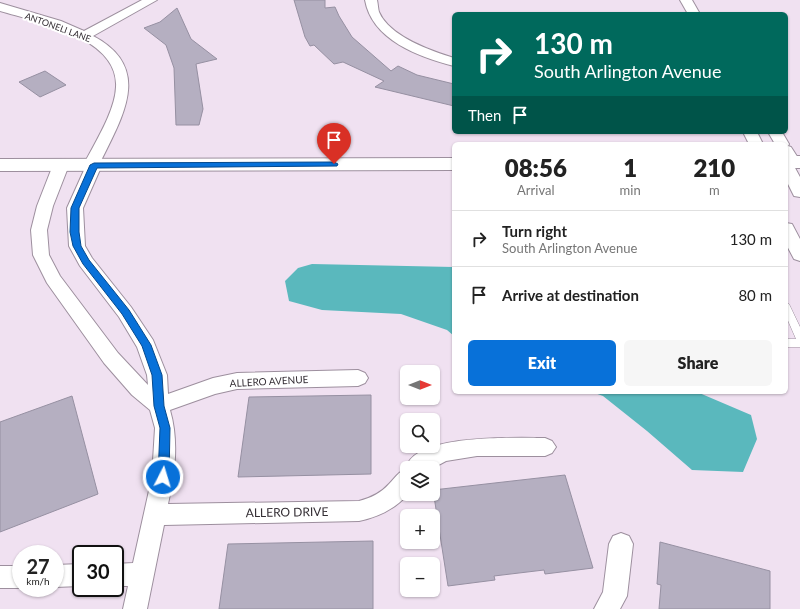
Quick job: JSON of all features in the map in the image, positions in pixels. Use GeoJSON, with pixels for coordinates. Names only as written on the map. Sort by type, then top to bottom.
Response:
{"type":"FeatureCollection","features":[{"type":"Feature","properties":{"kind":"main road"},"geometry":{"type":"LineString","coordinates":[[0,166],[452,164]]}},
{"type":"Feature","properties":{"kind":"street"},"geometry":{"type":"LineString","coordinates":[[85,35],[151,0]]}},
{"type":"Feature","properties":{"kind":"street"},"geometry":{"type":"LineString","coordinates":[[371,0],[374,13],[380,23],[394,36],[419,50],[452,61]]}},
{"type":"Feature","properties":{"kind":"street"},"geometry":{"type":"LineString","coordinates":[[686,0],[693,12]]}},
{"type":"Feature","properties":{"kind":"street","name":"ANTONELI LANE"},"geometry":{"type":"LineString","coordinates":[[0,7],[85,35],[102,45],[112,54],[119,65],[123,77],[123,86],[118,104],[75,208],[75,232],[77,246],[86,262],[125,312],[146,345],[157,375],[159,403],[165,428],[163,477],[135,609]]}},
{"type":"Feature","properties":{"kind":"street"},"geometry":{"type":"LineString","coordinates":[[790,160],[800,192]]}},
{"type":"Feature","properties":{"kind":"street"},"geometry":{"type":"LineString","coordinates":[[61,165],[45,206],[39,230],[41,255],[53,280],[111,358],[138,389],[159,403]]}},
{"type":"Feature","properties":{"kind":"street"},"geometry":{"type":"LineString","coordinates":[[788,231],[798,247]]}},
{"type":"Feature","properties":{"kind":"street","name":"ALLERO AVENUE"},"geometry":{"type":"LineString","coordinates":[[159,403],[213,386],[237,381],[358,378]]}},
{"type":"Feature","properties":{"kind":"street"},"geometry":{"type":"LineString","coordinates":[[424,461],[428,458],[459,448],[545,447]]}},
{"type":"Feature","properties":{"kind":"street","name":"ALLERO DRIVE"},"geometry":{"type":"LineString","coordinates":[[154,515],[359,511],[383,503],[400,487]]}},
{"type":"Feature","properties":{"kind":"street"},"geometry":{"type":"LineString","coordinates":[[606,609],[615,596],[622,544]]}},
{"type":"Feature","properties":{"kind":"street"},"geometry":{"type":"LineString","coordinates":[[124,575],[142,574]]}},
{"type":"Feature","properties":{"kind":"street"},"geometry":{"type":"LineString","coordinates":[[0,577],[12,577]]}},
{"type":"Feature","properties":{"kind":"lane"},"geometry":{"type":"LineString","coordinates":[[788,311],[800,338]]}},
{"type":"Feature","properties":{"kind":"lane"},"geometry":{"type":"LineString","coordinates":[[788,343],[800,343]]}},
{"type":"Feature","properties":{"kind":"water"},"geometry":{"type":"Polygon","coordinates":[[[312,264],[452,267],[452,334],[447,330],[401,314],[322,310],[289,301],[285,281],[298,268],[312,264]]]}},
{"type":"Feature","properties":{"kind":"water"},"geometry":{"type":"Polygon","coordinates":[[[598,394],[702,394],[751,415],[757,439],[743,472],[692,470],[647,431],[603,396],[598,394]]]}},
{"type":"Feature","properties":{"kind":"building"},"geometry":{"type":"Polygon","coordinates":[[[294,0],[325,0],[325,8],[335,7],[352,37],[391,71],[398,66],[417,75],[452,84],[452,106],[375,87],[384,81],[343,62],[334,64],[314,45],[310,46],[305,37],[294,0]]]}},
{"type":"Feature","properties":{"kind":"building"},"geometry":{"type":"Polygon","coordinates":[[[177,8],[191,39],[217,59],[196,64],[203,109],[199,125],[176,125],[174,68],[166,45],[144,28],[160,22],[177,8]]]}},
{"type":"Feature","properties":{"kind":"building"},"geometry":{"type":"Polygon","coordinates":[[[45,71],[66,85],[40,97],[19,82],[45,71]]]}},
{"type":"Feature","properties":{"kind":"building"},"geometry":{"type":"Polygon","coordinates":[[[371,395],[371,474],[238,477],[249,397],[371,395]]]}},
{"type":"Feature","properties":{"kind":"building"},"geometry":{"type":"Polygon","coordinates":[[[72,396],[98,494],[0,532],[0,422],[72,396]]]}},
{"type":"Feature","properties":{"kind":"building"},"geometry":{"type":"Polygon","coordinates":[[[565,475],[593,568],[545,574],[544,570],[494,576],[495,580],[448,586],[440,535],[440,509],[436,509],[435,501],[440,501],[440,489],[565,475]]]}},
{"type":"Feature","properties":{"kind":"building"},"geometry":{"type":"Polygon","coordinates":[[[373,541],[373,609],[219,609],[228,544],[373,541]]]}},
{"type":"Feature","properties":{"kind":"building"},"geometry":{"type":"Polygon","coordinates":[[[660,542],[770,571],[770,609],[659,609],[661,585],[657,584],[660,542]]]}},
{"type":"Feature","properties":{"kind":"route"},"geometry":{"type":"LineString","coordinates":[[163,477],[165,428],[159,406],[157,375],[146,345],[125,312],[86,262],[77,246],[75,232],[75,208],[94,165],[334,164]]}}]}
